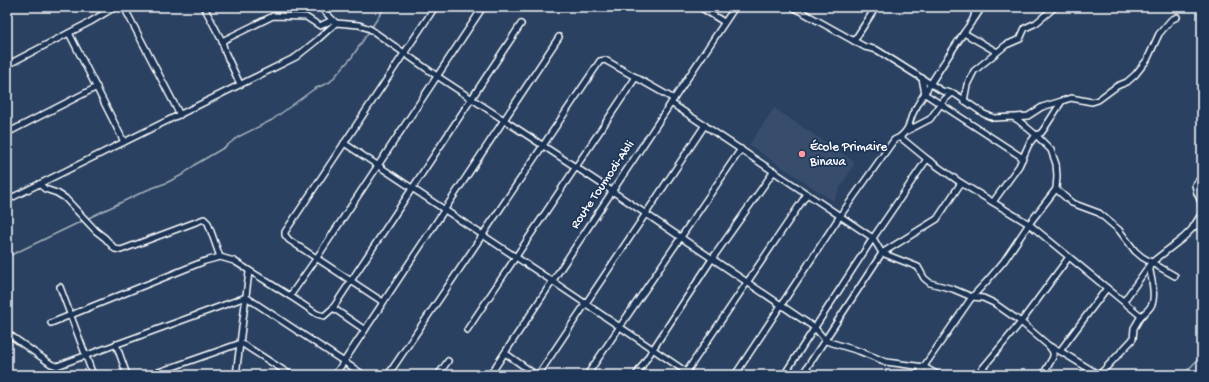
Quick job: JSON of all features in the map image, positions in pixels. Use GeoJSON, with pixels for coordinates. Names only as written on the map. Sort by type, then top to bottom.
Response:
{"type":"FeatureCollection","features":[{"type":"Feature","properties":{"kind":"street"},"geometry":{"type":"LineString","coordinates":[[7,65],[115,7]]}},
{"type":"Feature","properties":{"kind":"street"},"geometry":{"type":"LineString","coordinates":[[124,7],[180,115]]}},
{"type":"Feature","properties":{"kind":"street"},"geometry":{"type":"LineString","coordinates":[[204,7],[222,41],[240,84]]}},
{"type":"Feature","properties":{"kind":"street"},"geometry":{"type":"LineString","coordinates":[[320,7],[334,22]]}},
{"type":"Feature","properties":{"kind":"street"},"geometry":{"type":"LineString","coordinates":[[383,302],[289,240],[285,235],[285,232],[436,7]]}},
{"type":"Feature","properties":{"kind":"street"},"geometry":{"type":"LineString","coordinates":[[290,296],[483,7]]}},
{"type":"Feature","properties":{"kind":"street"},"geometry":{"type":"LineString","coordinates":[[700,7],[724,22]]}},
{"type":"Feature","properties":{"kind":"street","name":"Route Toumodi-Abli"},"geometry":{"type":"LineString","coordinates":[[490,375],[735,7]]}},
{"type":"Feature","properties":{"kind":"street"},"geometry":{"type":"LineString","coordinates":[[793,7],[865,47],[877,50],[931,84],[945,92],[954,94],[978,111],[991,117],[1013,118],[1028,116],[1042,107],[1071,98],[1092,102],[1098,100],[1117,86],[1127,82],[1135,75],[1147,60],[1159,34],[1171,20],[1177,18]]}},
{"type":"Feature","properties":{"kind":"street"},"geometry":{"type":"LineString","coordinates":[[854,41],[876,7]]}},
{"type":"Feature","properties":{"kind":"street"},"geometry":{"type":"LineString","coordinates":[[974,7],[975,18]]}},
{"type":"Feature","properties":{"kind":"street"},"geometry":{"type":"LineString","coordinates":[[906,132],[910,125],[912,114],[982,7]]}},
{"type":"Feature","properties":{"kind":"street"},"geometry":{"type":"LineString","coordinates":[[964,101],[967,85],[974,72],[1006,44],[1020,39],[1025,28],[1036,23],[1055,7]]}},
{"type":"Feature","properties":{"kind":"street"},"geometry":{"type":"LineString","coordinates":[[222,41],[274,16],[306,17],[320,26],[334,22],[364,27],[472,100],[612,191],[815,328],[826,341],[859,350],[886,362],[924,367],[938,375]]}},
{"type":"Feature","properties":{"kind":"street"},"geometry":{"type":"LineString","coordinates":[[8,197],[39,184],[296,57],[316,41],[334,22]]}},
{"type":"Feature","properties":{"kind":"street"},"geometry":{"type":"LineString","coordinates":[[51,323],[204,261],[220,257],[234,261],[249,272],[321,316],[327,315],[413,189],[521,24]]}},
{"type":"Feature","properties":{"kind":"street"},"geometry":{"type":"LineString","coordinates":[[69,33],[124,142]]}},
{"type":"Feature","properties":{"kind":"street"},"geometry":{"type":"LineString","coordinates":[[964,33],[997,52]]}},
{"type":"Feature","properties":{"kind":"street"},"geometry":{"type":"LineString","coordinates":[[335,375],[559,37]]}},
{"type":"Feature","properties":{"kind":"street"},"geometry":{"type":"LineString","coordinates":[[388,375],[600,61],[604,60],[636,76],[705,125],[873,238],[882,254],[918,267],[924,278],[930,283],[953,289],[972,297],[983,298],[994,303],[1021,322],[1053,352],[1053,357],[1042,375]]}},
{"type":"Feature","properties":{"kind":"street"},"geometry":{"type":"LineString","coordinates":[[467,330],[636,76]]}},
{"type":"Feature","properties":{"kind":"street"},"geometry":{"type":"LineString","coordinates":[[922,78],[925,94],[1023,158]]}},
{"type":"Feature","properties":{"kind":"street"},"geometry":{"type":"LineString","coordinates":[[7,133],[97,88]]}},
{"type":"Feature","properties":{"kind":"street"},"geometry":{"type":"LineString","coordinates":[[734,375],[840,216],[894,140],[930,119],[946,98],[951,94]]}},
{"type":"Feature","properties":{"kind":"street"},"geometry":{"type":"LineString","coordinates":[[993,202],[1019,166],[1029,144],[1036,135],[1044,129],[1062,101]]}},
{"type":"Feature","properties":{"kind":"street"},"geometry":{"type":"LineString","coordinates":[[918,375],[972,297],[988,281],[1004,261],[1029,224],[1056,189],[1056,164],[1052,150],[1018,120],[1013,118]]}},
{"type":"Feature","properties":{"kind":"street"},"geometry":{"type":"LineString","coordinates":[[505,353],[537,375],[705,125]]}},
{"type":"Feature","properties":{"kind":"street"},"geometry":{"type":"LineString","coordinates":[[900,137],[926,160],[1029,224],[1141,316]]}},
{"type":"Feature","properties":{"kind":"street"},"geometry":{"type":"LineString","coordinates":[[344,144],[552,281],[653,349],[687,374],[807,194]]}},
{"type":"Feature","properties":{"kind":"street"},"geometry":{"type":"LineString","coordinates":[[587,375],[741,148]]}},
{"type":"Feature","properties":{"kind":"street"},"geometry":{"type":"LineString","coordinates":[[784,375],[873,238],[926,160]]}},
{"type":"Feature","properties":{"kind":"street"},"geometry":{"type":"LineString","coordinates":[[636,375],[712,259],[774,171]]}},
{"type":"Feature","properties":{"kind":"street"},"geometry":{"type":"LineString","coordinates":[[1202,177],[1195,185],[1202,204]]}},
{"type":"Feature","properties":{"kind":"street"},"geometry":{"type":"LineString","coordinates":[[802,375],[826,341],[882,254],[937,219],[961,183]]}},
{"type":"Feature","properties":{"kind":"street"},"geometry":{"type":"LineString","coordinates":[[39,184],[41,187],[57,193],[65,198],[96,231],[105,238],[113,248],[117,250],[204,219],[208,223],[220,257]]}},
{"type":"Feature","properties":{"kind":"street"},"geometry":{"type":"LineString","coordinates":[[1056,189],[1072,203],[1099,213],[1110,221],[1135,251],[1150,264],[1175,276]]}},
{"type":"Feature","properties":{"kind":"street"},"geometry":{"type":"LineString","coordinates":[[1193,228],[1202,213]]}},
{"type":"Feature","properties":{"kind":"street"},"geometry":{"type":"LineString","coordinates":[[1124,301],[1150,264],[1202,222]]}},
{"type":"Feature","properties":{"kind":"street"},"geometry":{"type":"LineString","coordinates":[[978,375],[1021,322],[1069,257]]}},
{"type":"Feature","properties":{"kind":"street"},"geometry":{"type":"LineString","coordinates":[[1048,346],[1060,351],[1098,374],[1104,370],[1133,338],[1134,328],[1141,316],[1153,303],[1154,294],[1150,264]]}},
{"type":"Feature","properties":{"kind":"street"},"geometry":{"type":"LineString","coordinates":[[236,375],[249,272]]}},
{"type":"Feature","properties":{"kind":"street"},"geometry":{"type":"LineString","coordinates":[[60,287],[93,375]]}},
{"type":"Feature","properties":{"kind":"street"},"geometry":{"type":"LineString","coordinates":[[1060,351],[1107,288]]}},
{"type":"Feature","properties":{"kind":"street"},"geometry":{"type":"LineString","coordinates":[[10,335],[54,366],[246,297]]}},
{"type":"Feature","properties":{"kind":"street"},"geometry":{"type":"LineString","coordinates":[[246,297],[364,375]]}},
{"type":"Feature","properties":{"kind":"street"},"geometry":{"type":"LineString","coordinates":[[333,308],[365,330]]}},
{"type":"Feature","properties":{"kind":"street"},"geometry":{"type":"LineString","coordinates":[[150,375],[241,343]]}},
{"type":"Feature","properties":{"kind":"street"},"geometry":{"type":"LineString","coordinates":[[241,343],[291,375]]}},
{"type":"Feature","properties":{"kind":"street"},"geometry":{"type":"LineString","coordinates":[[116,344],[127,375]]}},
{"type":"Feature","properties":{"kind":"street"},"geometry":{"type":"LineString","coordinates":[[438,375],[448,361]]}},
{"type":"Feature","properties":{"kind":"shaded area","name":"École Primaire Binava"},"geometry":{"type":"Polygon","coordinates":[[[774,108],[855,162],[833,201],[749,145],[774,108]]]}},
{"type":"Feature","properties":{"kind":"waterway"},"geometry":{"type":"LineString","coordinates":[[7,257],[147,190],[182,175],[196,164],[225,147],[238,137],[272,120],[314,89],[330,82],[352,57],[385,7]]}},
{"type":"Feature","properties":{"kind":"waterway"},"geometry":{"type":"LineString","coordinates":[[1183,375],[1202,355]]}},
{"type":"Feature","properties":{"kind":"place","name":"École Primaire Binava"},"geometry":{"type":"Point","coordinates":[802,154]}}]}
